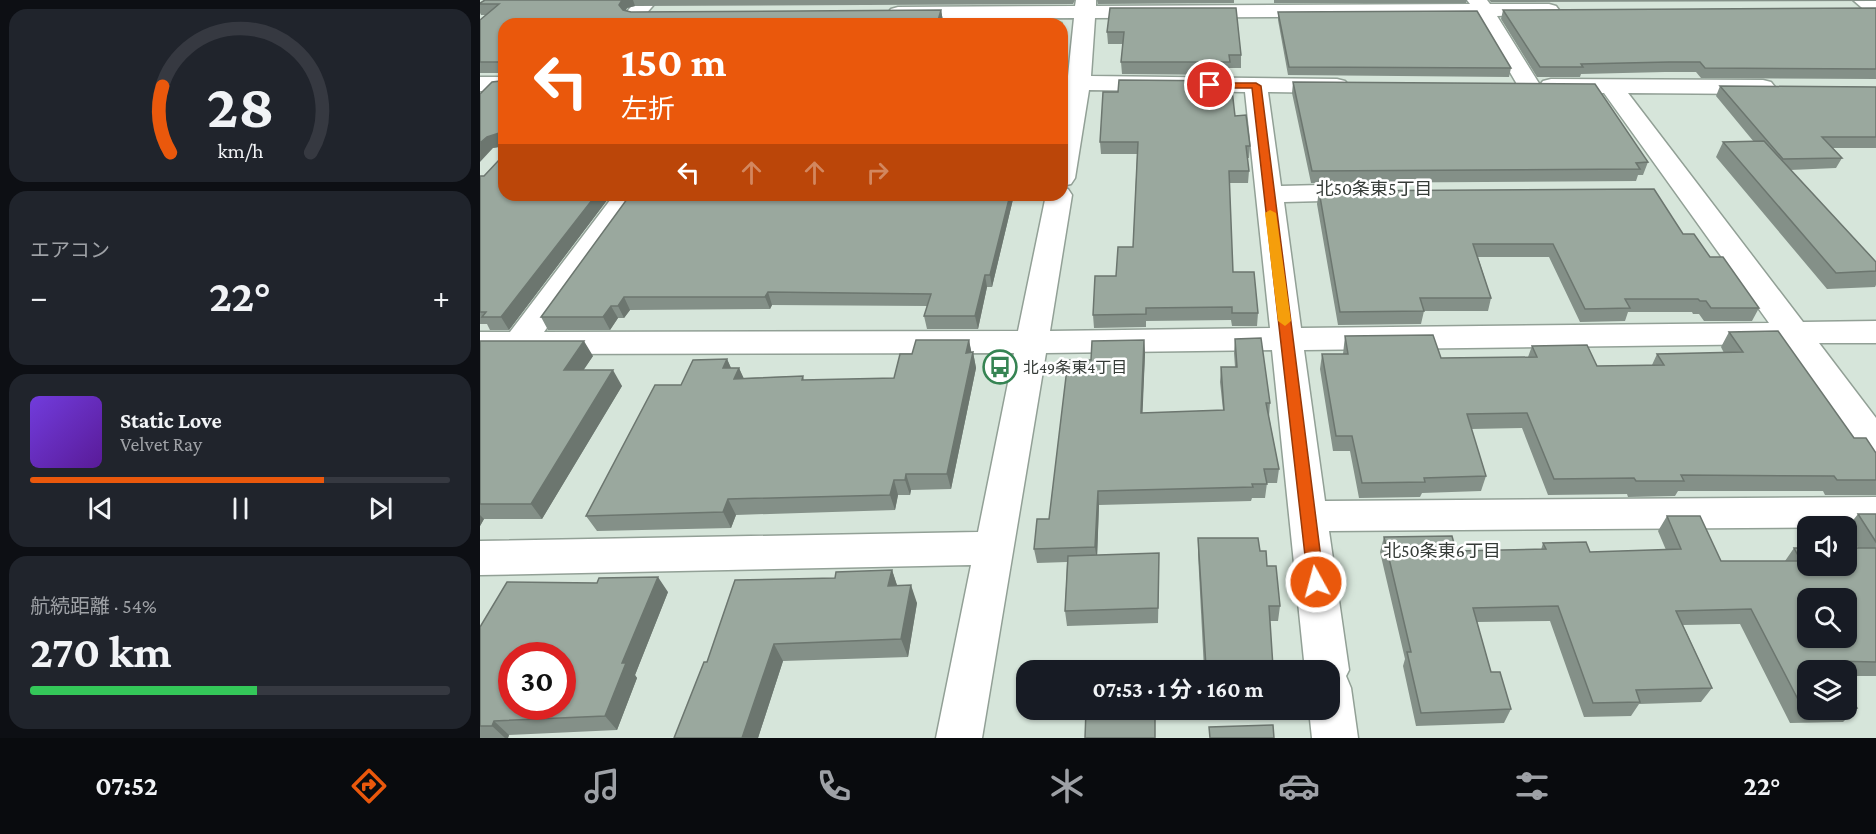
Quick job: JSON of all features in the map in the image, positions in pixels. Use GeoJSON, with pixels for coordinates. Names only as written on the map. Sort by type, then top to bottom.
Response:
{"type":"FeatureCollection","features":[{"type":"Feature","properties":{"kind":"street"},"geometry":{"type":"LineString","coordinates":[[1480,5],[1529,86]]}},
{"type":"Feature","properties":{"kind":"street"},"geometry":{"type":"LineString","coordinates":[[881,13],[1085,6],[1480,5],[1565,10]]}},
{"type":"Feature","properties":{"kind":"street"},"geometry":{"type":"LineString","coordinates":[[1068,115],[1071,83],[1085,6]]}},
{"type":"Feature","properties":{"kind":"street"},"geometry":{"type":"LineString","coordinates":[[1071,83],[1363,86]]}},
{"type":"Feature","properties":{"kind":"street"},"geometry":{"type":"LineString","coordinates":[[480,84],[498,84]]}},
{"type":"Feature","properties":{"kind":"street"},"geometry":{"type":"LineString","coordinates":[[1256,86],[1326,660]]}},
{"type":"Feature","properties":{"kind":"street"},"geometry":{"type":"LineString","coordinates":[[1506,86],[1784,87]]}},
{"type":"Feature","properties":{"kind":"street"},"geometry":{"type":"LineString","coordinates":[[1611,86],[1675,190],[1793,332],[1876,444]]}},
{"type":"Feature","properties":{"kind":"street"},"geometry":{"type":"LineString","coordinates":[[1268,194],[1390,192]]}},
{"type":"Feature","properties":{"kind":"street"},"geometry":{"type":"LineString","coordinates":[[519,343],[624,201]]}},
{"type":"Feature","properties":{"kind":"street"},"geometry":{"type":"LineString","coordinates":[[959,738],[1058,201]]}},
{"type":"Feature","properties":{"kind":"street"},"geometry":{"type":"LineString","coordinates":[[480,343],[1032,342],[1876,332]]}},
{"type":"Feature","properties":{"kind":"street"},"geometry":{"type":"LineString","coordinates":[[1308,516],[1876,512]]}},
{"type":"Feature","properties":{"kind":"street"},"geometry":{"type":"LineString","coordinates":[[480,558],[994,548]]}},
{"type":"Feature","properties":{"kind":"street"},"geometry":{"type":"LineString","coordinates":[[1333,720],[1335,738]]}},
{"type":"Feature","properties":{"kind":"building"},"geometry":{"type":"Polygon","coordinates":[[[485,0],[622,0],[619,5],[623,10],[631,12],[941,10],[939,18],[498,18],[498,62],[480,62],[480,20],[499,4],[480,3],[485,0]]]}},
{"type":"Feature","properties":{"kind":"building"},"geometry":{"type":"Polygon","coordinates":[[[1110,8],[1236,8],[1241,55],[1229,55],[1230,62],[1121,62],[1124,32],[1107,32],[1110,8]]]}},
{"type":"Feature","properties":{"kind":"building"},"geometry":{"type":"Polygon","coordinates":[[[1876,8],[1876,69],[1705,68],[1700,62],[1540,67],[1503,10],[1876,8]]]}},
{"type":"Feature","properties":{"kind":"building"},"geometry":{"type":"Polygon","coordinates":[[[1477,11],[1511,68],[1289,67],[1278,12],[1477,11]]]}},
{"type":"Feature","properties":{"kind":"building"},"geometry":{"type":"Polygon","coordinates":[[[1119,80],[1231,81],[1235,116],[1246,115],[1250,146],[1246,146],[1249,171],[1229,171],[1233,272],[1254,272],[1258,313],[1232,313],[1232,307],[1146,308],[1146,314],[1093,315],[1095,276],[1116,276],[1118,247],[1133,247],[1138,142],[1100,142],[1103,92],[1118,92],[1119,80]]]}},
{"type":"Feature","properties":{"kind":"building"},"geometry":{"type":"Polygon","coordinates":[[[498,81],[498,133],[487,137],[480,143],[480,94],[492,82],[498,81]]]}},
{"type":"Feature","properties":{"kind":"building"},"geometry":{"type":"Polygon","coordinates":[[[1293,82],[1595,84],[1648,162],[1636,163],[1640,169],[1312,171],[1293,82]]]}},
{"type":"Feature","properties":{"kind":"building"},"geometry":{"type":"Polygon","coordinates":[[[1720,86],[1876,87],[1876,137],[1822,137],[1842,158],[1783,159],[1720,86]]]}},
{"type":"Feature","properties":{"kind":"building"},"geometry":{"type":"Polygon","coordinates":[[[1764,141],[1876,262],[1876,271],[1836,273],[1723,142],[1764,141]]]}},
{"type":"Feature","properties":{"kind":"building"},"geometry":{"type":"Polygon","coordinates":[[[498,161],[498,201],[591,201],[501,317],[482,317],[486,312],[480,312],[480,176],[484,176],[498,161]]]}},
{"type":"Feature","properties":{"kind":"building"},"geometry":{"type":"Polygon","coordinates":[[[1654,189],[1683,234],[1694,234],[1710,257],[1723,257],[1759,308],[1711,308],[1706,301],[1698,299],[1625,299],[1630,308],[1585,309],[1553,244],[1473,244],[1491,298],[1420,298],[1424,311],[1340,312],[1319,191],[1654,189]]]}},
{"type":"Feature","properties":{"kind":"building"},"geometry":{"type":"Polygon","coordinates":[[[626,201],[1008,201],[990,275],[985,275],[975,316],[924,316],[931,294],[768,292],[765,297],[624,297],[618,306],[611,306],[603,317],[541,317],[626,201]]]}},
{"type":"Feature","properties":{"kind":"building"},"geometry":{"type":"Polygon","coordinates":[[[1778,331],[1854,438],[1866,438],[1876,453],[1876,480],[1837,480],[1834,476],[1681,475],[1684,481],[1636,481],[1634,478],[1554,479],[1527,413],[1467,414],[1486,476],[1424,478],[1425,482],[1362,483],[1352,436],[1336,436],[1322,354],[1348,354],[1345,336],[1433,335],[1441,358],[1537,357],[1532,346],[1587,345],[1597,366],[1664,365],[1657,354],[1743,352],[1729,332],[1778,331]]]}},
{"type":"Feature","properties":{"kind":"building"},"geometry":{"type":"Polygon","coordinates":[[[1261,338],[1270,403],[1266,403],[1279,469],[1264,469],[1267,484],[1252,484],[1253,487],[1098,491],[1095,547],[1034,549],[1037,519],[1049,519],[1068,360],[1091,360],[1092,341],[1144,340],[1141,413],[1224,410],[1221,367],[1237,367],[1235,339],[1261,338]]]}},
{"type":"Feature","properties":{"kind":"building"},"geometry":{"type":"Polygon","coordinates":[[[916,340],[969,340],[966,353],[973,352],[947,474],[906,474],[905,480],[894,480],[890,495],[728,499],[723,512],[586,516],[655,385],[681,385],[693,360],[727,359],[723,368],[739,368],[734,379],[803,376],[802,380],[894,378],[900,354],[912,354],[916,340]]]}},
{"type":"Feature","properties":{"kind":"building"},"geometry":{"type":"Polygon","coordinates":[[[480,341],[584,341],[564,370],[613,370],[531,504],[480,504],[480,341]]]}},
{"type":"Feature","properties":{"kind":"building"},"geometry":{"type":"Polygon","coordinates":[[[1858,514],[1876,514],[1876,542],[1858,514]]]}},
{"type":"Feature","properties":{"kind":"building"},"geometry":{"type":"Polygon","coordinates":[[[1667,516],[1700,516],[1721,561],[1797,561],[1797,576],[1857,576],[1857,548],[1876,548],[1876,662],[1797,660],[1797,697],[1751,609],[1676,611],[1712,688],[1636,690],[1640,702],[1593,703],[1558,606],[1473,608],[1491,672],[1500,672],[1511,709],[1421,713],[1407,652],[1411,652],[1384,537],[1452,536],[1456,551],[1546,549],[1543,543],[1586,542],[1590,552],[1681,549],[1667,516]]]}},
{"type":"Feature","properties":{"kind":"building"},"geometry":{"type":"Polygon","coordinates":[[[1198,538],[1258,538],[1260,551],[1266,551],[1267,566],[1276,566],[1280,606],[1269,606],[1273,660],[1206,660],[1198,538]]]}},
{"type":"Feature","properties":{"kind":"building"},"geometry":{"type":"Polygon","coordinates":[[[1159,553],[1158,608],[1065,611],[1068,556],[1159,553]]]}},
{"type":"Feature","properties":{"kind":"building"},"geometry":{"type":"Polygon","coordinates":[[[892,570],[888,586],[911,585],[901,639],[774,644],[742,738],[674,738],[704,662],[707,662],[735,580],[835,578],[836,572],[892,570]]]}},
{"type":"Feature","properties":{"kind":"building"},"geometry":{"type":"Polygon","coordinates":[[[658,577],[622,663],[626,663],[605,716],[576,717],[576,642],[498,642],[498,720],[516,720],[494,721],[492,726],[480,726],[480,627],[507,582],[597,583],[599,578],[658,577]]]}},
{"type":"Feature","properties":{"kind":"building"},"geometry":{"type":"Polygon","coordinates":[[[1086,720],[1155,720],[1155,738],[1085,738],[1086,720]]]}},
{"type":"Feature","properties":{"kind":"building"},"geometry":{"type":"Polygon","coordinates":[[[1273,725],[1274,738],[1210,738],[1209,727],[1273,725]]]}},
{"type":"Feature","properties":{"kind":"slow traffic"},"geometry":{"type":"LineString","coordinates":[[1270,213],[1285,321]]}},
{"type":"Feature","properties":{"kind":"place","name":"北49条東4丁目"},"geometry":{"type":"Point","coordinates":[1000,367]}},
{"type":"Feature","properties":{"kind":"district","name":"北50条東5丁目"},"geometry":{"type":"Point","coordinates":[1374,189]}},
{"type":"Feature","properties":{"kind":"district","name":"北50条東6丁目"},"geometry":{"type":"Point","coordinates":[1442,551]}},
{"type":"Feature","properties":{"kind":"route"},"geometry":{"type":"LineString","coordinates":[[1210,85],[1256,86],[1316,582]]}}]}
